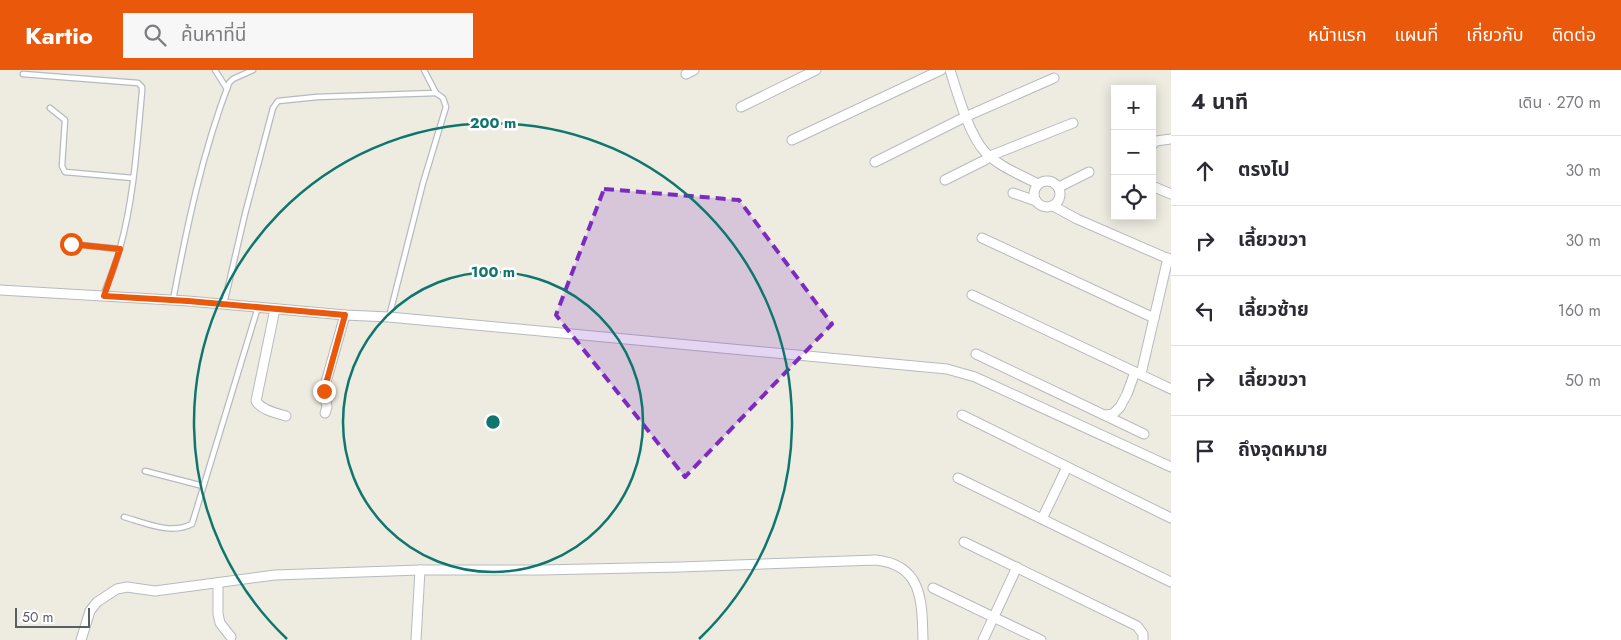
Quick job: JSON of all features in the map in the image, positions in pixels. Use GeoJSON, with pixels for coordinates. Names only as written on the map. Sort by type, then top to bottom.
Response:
{"type":"FeatureCollection","features":[{"type":"Feature","properties":{"kind":"street"},"geometry":{"type":"LineString","coordinates":[[741,107],[816,70]]}},
{"type":"Feature","properties":{"kind":"street"},"geometry":{"type":"LineString","coordinates":[[792,140],[941,70]]}},
{"type":"Feature","properties":{"kind":"street"},"geometry":{"type":"LineString","coordinates":[[950,70],[965,116],[984,152],[1016,173],[1038,184]]}},
{"type":"Feature","properties":{"kind":"street"},"geometry":{"type":"LineString","coordinates":[[875,162],[965,116],[1054,78]]}},
{"type":"Feature","properties":{"kind":"street"},"geometry":{"type":"LineString","coordinates":[[945,180],[990,156],[1073,122]]}},
{"type":"Feature","properties":{"kind":"street"},"geometry":{"type":"LineString","coordinates":[[1156,142],[1171,139]]}},
{"type":"Feature","properties":{"kind":"street"},"geometry":{"type":"LineString","coordinates":[[1059,187],[1090,172]]}},
{"type":"Feature","properties":{"kind":"street"},"geometry":{"type":"LineString","coordinates":[[1013,194],[1036,201],[1045,207],[1053,206],[1061,196],[1059,187],[1050,180],[1042,181],[1034,191],[1036,201]]}},
{"type":"Feature","properties":{"kind":"street"},"geometry":{"type":"LineString","coordinates":[[1156,188],[1171,194]]}},
{"type":"Feature","properties":{"kind":"street"},"geometry":{"type":"LineString","coordinates":[[1053,206],[1077,219],[1169,259],[1138,373],[1120,407],[1113,414],[1106,415]]}},
{"type":"Feature","properties":{"kind":"street"},"geometry":{"type":"LineString","coordinates":[[982,238],[1154,318]]}},
{"type":"Feature","properties":{"kind":"street"},"geometry":{"type":"LineString","coordinates":[[0,290],[173,300],[389,317],[947,369],[975,377],[1171,467]]}},
{"type":"Feature","properties":{"kind":"street"},"geometry":{"type":"LineString","coordinates":[[972,294],[1171,389]]}},
{"type":"Feature","properties":{"kind":"street"},"geometry":{"type":"LineString","coordinates":[[275,309],[256,401],[265,409],[286,416]]}},
{"type":"Feature","properties":{"kind":"street"},"geometry":{"type":"LineString","coordinates":[[325,413],[327,407],[324,389],[345,315]]}},
{"type":"Feature","properties":{"kind":"street"},"geometry":{"type":"LineString","coordinates":[[976,354],[1144,434]]}},
{"type":"Feature","properties":{"kind":"street"},"geometry":{"type":"LineString","coordinates":[[962,415],[1171,518]]}},
{"type":"Feature","properties":{"kind":"street"},"geometry":{"type":"LineString","coordinates":[[1042,519],[1068,467]]}},
{"type":"Feature","properties":{"kind":"street"},"geometry":{"type":"LineString","coordinates":[[958,478],[1171,582]]}},
{"type":"Feature","properties":{"kind":"street"},"geometry":{"type":"LineString","coordinates":[[964,542],[1137,626],[1143,634],[1143,640]]}},
{"type":"Feature","properties":{"kind":"street"},"geometry":{"type":"LineString","coordinates":[[81,640],[90,611],[97,602],[117,589],[126,587],[155,591],[275,575],[420,570],[551,570],[680,567],[876,560],[888,561],[904,569],[917,587],[920,598],[923,640]]}},
{"type":"Feature","properties":{"kind":"street"},"geometry":{"type":"LineString","coordinates":[[983,640],[1017,567]]}},
{"type":"Feature","properties":{"kind":"street"},"geometry":{"type":"LineString","coordinates":[[416,639],[420,570]]}},
{"type":"Feature","properties":{"kind":"street"},"geometry":{"type":"LineString","coordinates":[[218,583],[218,614],[220,623],[231,637]]}},
{"type":"Feature","properties":{"kind":"street"},"geometry":{"type":"LineString","coordinates":[[933,588],[1041,640]]}},
{"type":"Feature","properties":{"kind":"lane"},"geometry":{"type":"LineString","coordinates":[[215,70],[227,89]]}},
{"type":"Feature","properties":{"kind":"lane"},"geometry":{"type":"LineString","coordinates":[[173,300],[186,227],[210,134],[229,83],[233,79],[253,70]]}},
{"type":"Feature","properties":{"kind":"lane"},"geometry":{"type":"LineString","coordinates":[[389,317],[423,183],[446,107],[443,98],[436,93],[424,70]]}},
{"type":"Feature","properties":{"kind":"lane"},"geometry":{"type":"LineString","coordinates":[[23,74],[138,83],[142,87],[133,178],[120,249],[104,296]]}},
{"type":"Feature","properties":{"kind":"lane"},"geometry":{"type":"LineString","coordinates":[[224,304],[247,204],[273,108],[278,101],[317,97],[436,93]]}},
{"type":"Feature","properties":{"kind":"lane"},"geometry":{"type":"LineString","coordinates":[[50,108],[65,120],[62,166],[65,172],[133,178]]}},
{"type":"Feature","properties":{"kind":"lane"},"geometry":{"type":"LineString","coordinates":[[71,244],[120,249]]}},
{"type":"Feature","properties":{"kind":"lane"},"geometry":{"type":"LineString","coordinates":[[124,517],[172,529],[184,528],[192,524],[258,307]]}},
{"type":"Feature","properties":{"kind":"lane"},"geometry":{"type":"LineString","coordinates":[[145,471],[203,486]]}},
{"type":"Feature","properties":{"kind":"highlighted area"},"geometry":{"type":"Polygon","coordinates":[[[604,189],[739,200],[832,324],[685,477],[556,315],[604,189]]]}},
{"type":"Feature","properties":{"kind":"route"},"geometry":{"type":"LineString","coordinates":[[71,244],[120,249],[104,296],[188,301],[345,315],[324,391]]}}]}
